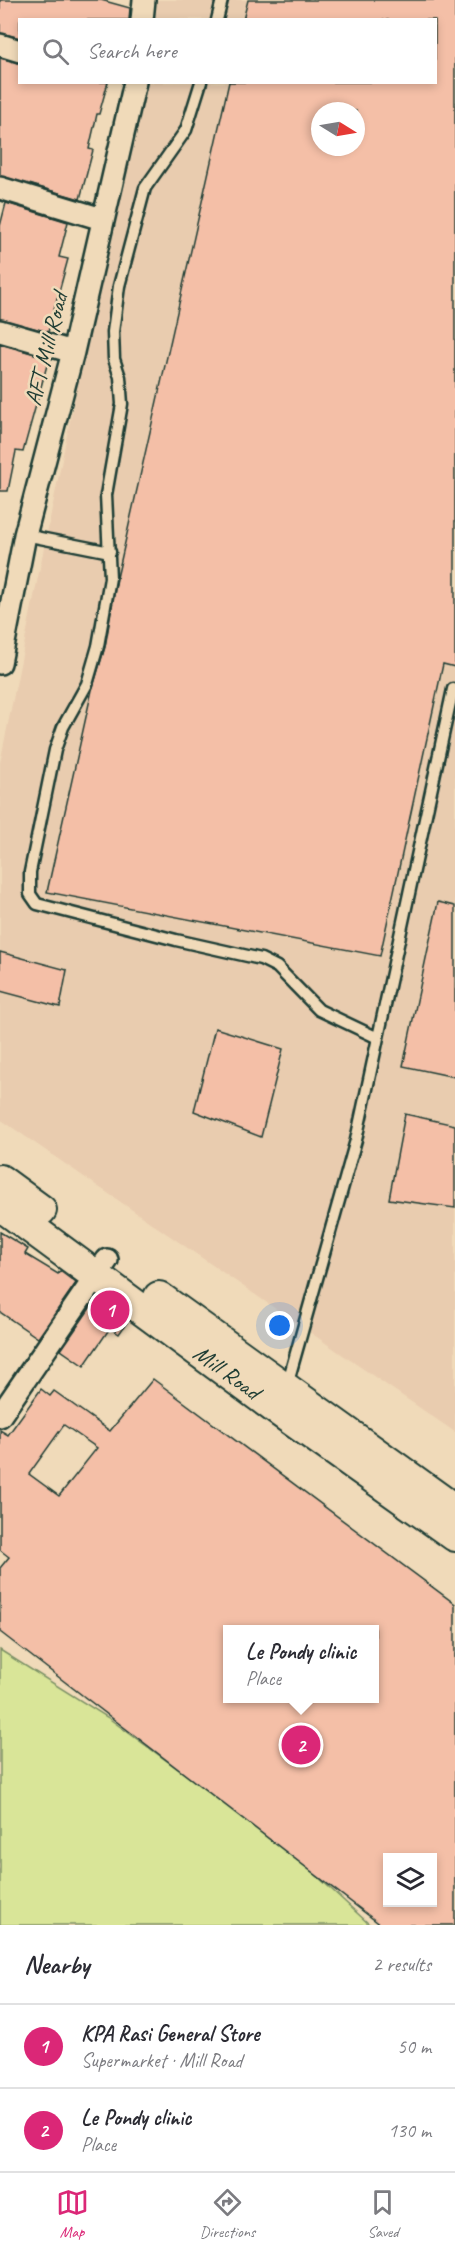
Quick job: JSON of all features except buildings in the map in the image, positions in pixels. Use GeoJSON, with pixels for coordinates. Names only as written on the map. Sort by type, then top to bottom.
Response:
{"type":"FeatureCollection","features":[{"type":"Feature","properties":{"kind":"main road","name":"Mill Road"},"geometry":{"type":"LineString","coordinates":[[0,1180],[101,1268]]}},
{"type":"Feature","properties":{"kind":"main road","name":"Mill Road"},"geometry":{"type":"LineString","coordinates":[[0,1205],[101,1268],[283,1399],[455,1536]]}},
{"type":"Feature","properties":{"kind":"main road","name":"Mill Road"},"geometry":{"type":"LineString","coordinates":[[283,1399],[455,1510]]}},
{"type":"Feature","properties":{"kind":"street"},"geometry":{"type":"LineString","coordinates":[[141,18],[144,0]]}},
{"type":"Feature","properties":{"kind":"street"},"geometry":{"type":"LineString","coordinates":[[0,45],[18,50]]}},
{"type":"Feature","properties":{"kind":"street","name":"AFT Mill Road"},"geometry":{"type":"LineString","coordinates":[[0,663],[8,584],[24,535],[73,352],[130,84]]}},
{"type":"Feature","properties":{"kind":"street"},"geometry":{"type":"LineString","coordinates":[[0,188],[102,219]]}},
{"type":"Feature","properties":{"kind":"street"},"geometry":{"type":"LineString","coordinates":[[0,331],[73,352]]}},
{"type":"Feature","properties":{"kind":"street"},"geometry":{"type":"LineString","coordinates":[[0,1416],[101,1268]]}},
{"type":"Feature","properties":{"kind":"lane"},"geometry":{"type":"LineString","coordinates":[[218,18],[222,0]]}},
{"type":"Feature","properties":{"kind":"lane"},"geometry":{"type":"LineString","coordinates":[[200,84],[186,130],[145,188],[119,286],[113,332],[114,358],[120,377],[123,404],[106,495],[110,578],[98,646],[87,684],[63,727],[55,750],[30,872],[30,894],[37,904],[176,940],[261,959],[277,968],[320,1010],[378,1038]]}},
{"type":"Feature","properties":{"kind":"lane"},"geometry":{"type":"LineString","coordinates":[[24,535],[110,552]]}},
{"type":"Feature","properties":{"kind":"lane"},"geometry":{"type":"LineString","coordinates":[[283,1399],[356,1140],[453,689]]}},
{"type":"Feature","properties":{"kind":"shaded area"},"geometry":{"type":"Polygon","coordinates":[[[156,0],[455,0],[455,1432],[0,1119],[0,763],[139,84],[437,84],[437,18],[152,18],[156,0]]]}},
{"type":"Feature","properties":{"kind":"green space"},"geometry":{"type":"Polygon","coordinates":[[[0,1650],[107,1717],[290,1851],[370,1925],[0,1925],[0,1650]]]}},
{"type":"Feature","properties":{"kind":"place","name":"KPA Rasi General Store"},"geometry":{"type":"Point","coordinates":[110,1310]}},
{"type":"Feature","properties":{"kind":"place","name":"Le Pondy clinic"},"geometry":{"type":"Point","coordinates":[301,1745]}}]}
